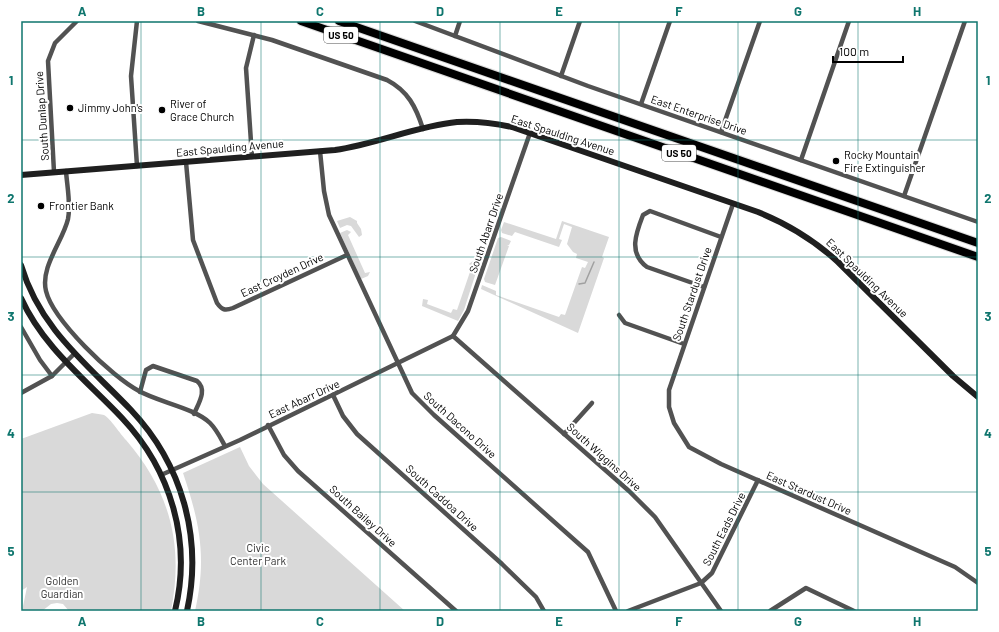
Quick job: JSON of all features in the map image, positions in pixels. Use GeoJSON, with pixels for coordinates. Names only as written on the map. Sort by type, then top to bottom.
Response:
{"type":"FeatureCollection","features":[{"type":"Feature","properties":{"kind":"highway","name":"US 50"},"geometry":{"type":"LineString","coordinates":[[301,21],[978,257]]}},
{"type":"Feature","properties":{"kind":"highway","name":"US 50"},"geometry":{"type":"LineString","coordinates":[[339,21],[978,243]]}},
{"type":"Feature","properties":{"kind":"street","name":"South Dunlap Drive"},"geometry":{"type":"LineString","coordinates":[[54,172],[48,61],[55,43],[77,21]]}},
{"type":"Feature","properties":{"kind":"street"},"geometry":{"type":"LineString","coordinates":[[137,21],[131,76],[137,166]]}},
{"type":"Feature","properties":{"kind":"street"},"geometry":{"type":"LineString","coordinates":[[198,21],[254,34],[396,85],[409,97],[419,116],[423,129]]}},
{"type":"Feature","properties":{"kind":"street","name":"East Enterprise Drive"},"geometry":{"type":"LineString","coordinates":[[415,21],[561,76],[978,222]]}},
{"type":"Feature","properties":{"kind":"street"},"geometry":{"type":"LineString","coordinates":[[455,36],[460,21]]}},
{"type":"Feature","properties":{"kind":"street"},"geometry":{"type":"LineString","coordinates":[[561,76],[580,21]]}},
{"type":"Feature","properties":{"kind":"street"},"geometry":{"type":"LineString","coordinates":[[641,104],[670,21]]}},
{"type":"Feature","properties":{"kind":"street"},"geometry":{"type":"LineString","coordinates":[[721,132],[760,21]]}},
{"type":"Feature","properties":{"kind":"street"},"geometry":{"type":"LineString","coordinates":[[801,160],[849,21]]}},
{"type":"Feature","properties":{"kind":"street"},"geometry":{"type":"LineString","coordinates":[[904,196],[965,21]]}},
{"type":"Feature","properties":{"kind":"street"},"geometry":{"type":"LineString","coordinates":[[252,157],[246,68],[254,34]]}},
{"type":"Feature","properties":{"kind":"street","name":"East Spaulding Avenue"},"geometry":{"type":"LineString","coordinates":[[21,175],[320,151],[357,146],[450,123],[478,122],[501,125],[530,133],[733,204],[779,221],[797,230],[819,245],[838,262],[953,376],[978,397]]}},
{"type":"Feature","properties":{"kind":"street","name":"South Abarr Drive"},"geometry":{"type":"LineString","coordinates":[[453,336],[468,311],[530,133]]}},
{"type":"Feature","properties":{"kind":"street","name":"South Dacono Drive"},"geometry":{"type":"LineString","coordinates":[[320,151],[327,208],[347,255],[412,393],[434,415],[588,552],[616,611]]}},
{"type":"Feature","properties":{"kind":"street","name":"East Croyden Drive"},"geometry":{"type":"LineString","coordinates":[[186,162],[194,244],[217,303],[225,310],[233,308],[347,255]]}},
{"type":"Feature","properties":{"kind":"street"},"geometry":{"type":"LineString","coordinates":[[66,171],[68,220],[51,258],[45,289],[51,307],[87,349],[120,378],[140,392],[207,420],[225,446]]}},
{"type":"Feature","properties":{"kind":"street","name":"South Stardust Drive"},"geometry":{"type":"LineString","coordinates":[[669,390],[733,204]]}},
{"type":"Feature","properties":{"kind":"street"},"geometry":{"type":"LineString","coordinates":[[704,287],[647,267],[639,261],[635,235],[643,215],[650,211],[721,237]]}},
{"type":"Feature","properties":{"kind":"street"},"geometry":{"type":"LineString","coordinates":[[21,265],[38,306],[56,333],[74,354],[141,422],[157,443],[172,470],[183,498],[192,546],[192,580],[187,611]]}},
{"type":"Feature","properties":{"kind":"street"},"geometry":{"type":"LineString","coordinates":[[21,298],[41,332],[66,362],[133,430],[148,450],[161,475],[172,502],[181,547],[181,579],[175,611]]}},
{"type":"Feature","properties":{"kind":"street"},"geometry":{"type":"LineString","coordinates":[[619,315],[625,323],[684,344]]}},
{"type":"Feature","properties":{"kind":"street"},"geometry":{"type":"LineString","coordinates":[[21,327],[40,360],[52,376]]}},
{"type":"Feature","properties":{"kind":"street","name":"East Abarr Drive"},"geometry":{"type":"LineString","coordinates":[[161,475],[268,426],[453,336]]}},
{"type":"Feature","properties":{"kind":"street","name":"South Wiggins Drive"},"geometry":{"type":"LineString","coordinates":[[453,336],[655,517],[721,611]]}},
{"type":"Feature","properties":{"kind":"street"},"geometry":{"type":"LineString","coordinates":[[21,393],[52,376],[74,354]]}},
{"type":"Feature","properties":{"kind":"street"},"geometry":{"type":"LineString","coordinates":[[140,392],[146,370],[153,366],[191,379],[199,383],[203,391],[194,414]]}},
{"type":"Feature","properties":{"kind":"street","name":"East Stardust Drive"},"geometry":{"type":"LineString","coordinates":[[669,390],[669,407],[674,423],[689,447],[758,480],[955,568],[978,583]]}},
{"type":"Feature","properties":{"kind":"street","name":"South Caddoa Drive"},"geometry":{"type":"LineString","coordinates":[[333,395],[343,416],[357,434],[502,564],[536,597],[544,611]]}},
{"type":"Feature","properties":{"kind":"street"},"geometry":{"type":"LineString","coordinates":[[564,434],[592,403]]}},
{"type":"Feature","properties":{"kind":"street","name":"South Bailey Drive"},"geometry":{"type":"LineString","coordinates":[[268,426],[284,454],[298,471],[456,611]]}},
{"type":"Feature","properties":{"kind":"street","name":"South Eads Drive"},"geometry":{"type":"LineString","coordinates":[[701,583],[712,573],[758,480]]}},
{"type":"Feature","properties":{"kind":"street"},"geometry":{"type":"LineString","coordinates":[[628,611],[701,583]]}},
{"type":"Feature","properties":{"kind":"street"},"geometry":{"type":"LineString","coordinates":[[770,611],[806,588],[847,610],[854,611]]}},
{"type":"Feature","properties":{"kind":"green space"},"geometry":{"type":"Polygon","coordinates":[[[350,217],[357,221],[361,229],[362,235],[359,237],[351,226],[347,225],[340,228],[337,221],[350,217]]]}},
{"type":"Feature","properties":{"kind":"green space"},"geometry":{"type":"Polygon","coordinates":[[[562,221],[609,237],[602,257],[604,258],[578,333],[481,289],[482,285],[496,291],[496,295],[559,317],[561,314],[565,315],[582,267],[585,268],[588,262],[576,258],[577,254],[573,252],[567,244],[572,227],[564,224],[559,239],[562,240],[559,247],[515,232],[512,236],[502,233],[501,230],[504,222],[556,239],[562,221]]]}},
{"type":"Feature","properties":{"kind":"green space"},"geometry":{"type":"Polygon","coordinates":[[[347,230],[351,232],[348,235],[365,273],[370,272],[368,276],[361,279],[340,233],[347,230]]]}},
{"type":"Feature","properties":{"kind":"green space"},"geometry":{"type":"Polygon","coordinates":[[[501,237],[511,241],[509,245],[507,245],[509,246],[495,285],[485,282],[484,279],[498,238],[501,237]]]}},
{"type":"Feature","properties":{"kind":"green space"},"geometry":{"type":"Polygon","coordinates":[[[473,261],[479,263],[464,310],[458,321],[422,306],[423,299],[428,300],[427,304],[451,313],[453,309],[457,310],[472,266],[469,264],[473,261]]]}},
{"type":"Feature","properties":{"kind":"green space","name":"Golden Guardian"},"geometry":{"type":"Polygon","coordinates":[[[92,413],[104,415],[112,423],[141,459],[163,499],[170,520],[176,564],[175,587],[171,611],[69,611],[63,604],[57,603],[51,604],[42,611],[22,611],[27,587],[21,591],[21,439],[92,413]]]}},
{"type":"Feature","properties":{"kind":"green space","name":"Civic Center Park"},"geometry":{"type":"Polygon","coordinates":[[[240,447],[249,466],[263,484],[405,611],[195,611],[201,574],[200,541],[194,508],[183,473],[240,447]]]}},
{"type":"Feature","properties":{"kind":"waterway"},"geometry":{"type":"LineString","coordinates":[[579,284],[585,283],[594,262]]}},
{"type":"Feature","properties":{"kind":"place","name":"Jimmy John's"},"geometry":{"type":"Point","coordinates":[70,108]}},
{"type":"Feature","properties":{"kind":"place","name":"River of Grace Church"},"geometry":{"type":"Point","coordinates":[162,110]}},
{"type":"Feature","properties":{"kind":"place","name":"Rocky Mountain Fire Extinguisher"},"geometry":{"type":"Point","coordinates":[836,161]}},
{"type":"Feature","properties":{"kind":"place","name":"Frontier Bank"},"geometry":{"type":"Point","coordinates":[41,206]}}]}
